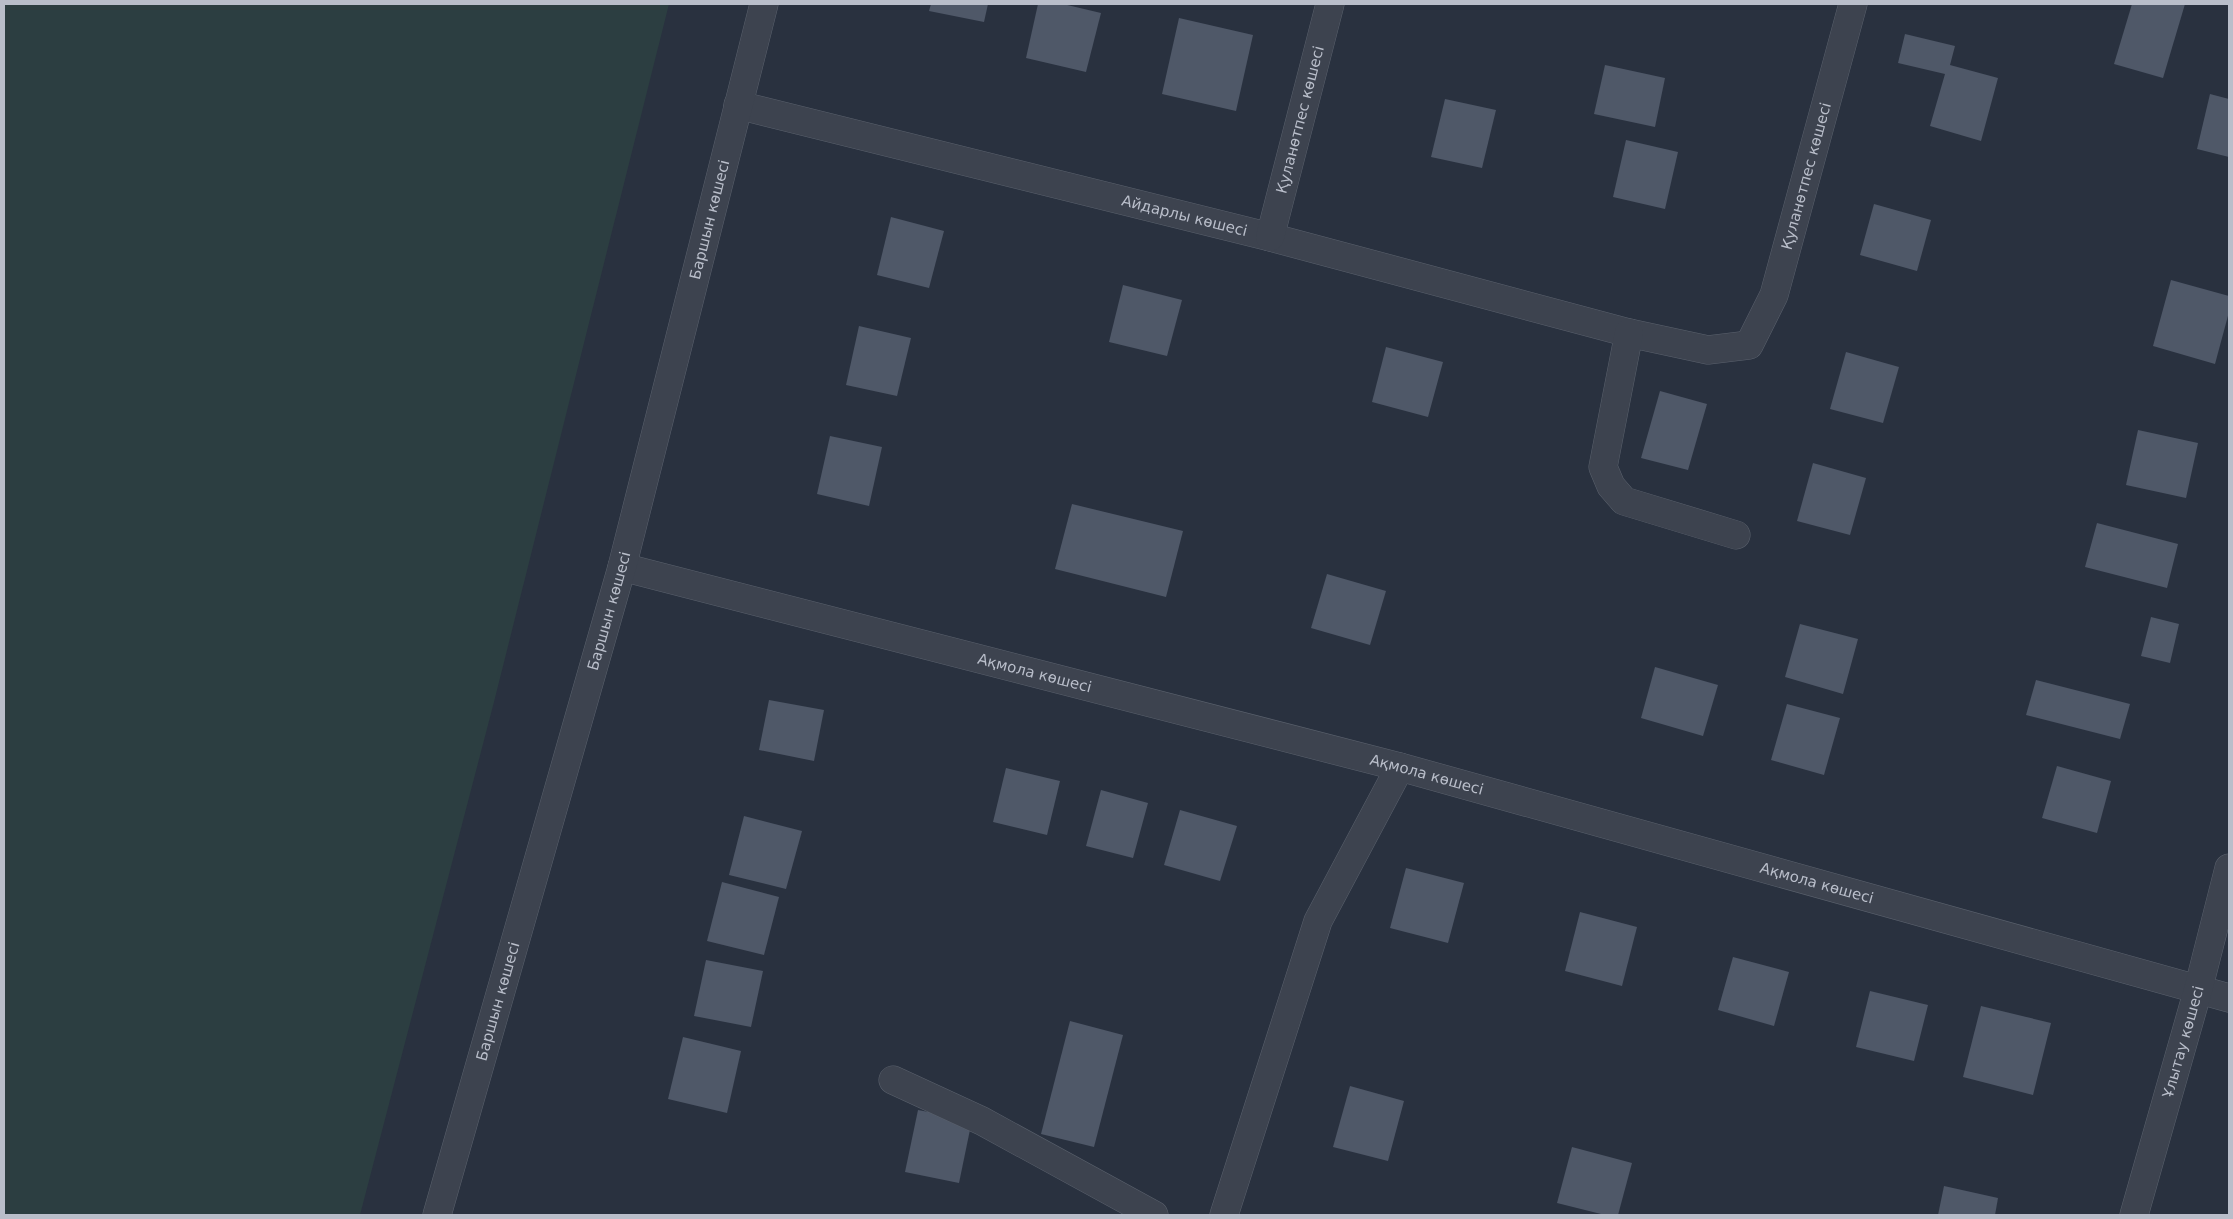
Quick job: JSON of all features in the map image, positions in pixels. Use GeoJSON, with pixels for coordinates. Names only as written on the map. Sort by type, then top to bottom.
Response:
{"type":"FeatureCollection","features":[{"type":"Feature","properties":{"kind":"street","name":"Баршын көшесі"},"geometry":{"type":"LineString","coordinates":[[438,1215],[622,567],[764,4]]}},
{"type":"Feature","properties":{"kind":"street","name":"Қуланөтпес көшесі"},"geometry":{"type":"LineString","coordinates":[[1270,237],[1330,4]]}},
{"type":"Feature","properties":{"kind":"street","name":"Қуланөтпес көшесі"},"geometry":{"type":"LineString","coordinates":[[1749,345],[1774,295],[1853,4]]}},
{"type":"Feature","properties":{"kind":"street","name":"Айдарлы көшесі"},"geometry":{"type":"LineString","coordinates":[[738,105],[1270,237],[1629,333],[1708,350],[1749,345]]}},
{"type":"Feature","properties":{"kind":"street"},"geometry":{"type":"LineString","coordinates":[[1629,333],[1603,467],[1611,486],[1624,501],[1736,535]]}},
{"type":"Feature","properties":{"kind":"street","name":"Ақмола көшесі"},"geometry":{"type":"LineString","coordinates":[[622,567],[1400,766],[2229,998]]}},
{"type":"Feature","properties":{"kind":"street"},"geometry":{"type":"LineString","coordinates":[[1224,1215],[1318,921],[1400,766]]}},
{"type":"Feature","properties":{"kind":"street","name":"Ұлытау көшесі"},"geometry":{"type":"LineString","coordinates":[[2134,1215],[2198,990],[2229,868]]}},
{"type":"Feature","properties":{"kind":"street"},"geometry":{"type":"LineString","coordinates":[[893,1080],[982,1121],[1154,1215]]}},
{"type":"Feature","properties":{"kind":"shaded area"},"geometry":{"type":"Polygon","coordinates":[[[4,4],[669,4],[494,702],[360,1215],[4,1215],[4,4]]]}},
{"type":"Feature","properties":{"kind":"building"},"geometry":{"type":"Polygon","coordinates":[[[931,4],[988,4],[984,22],[929,11],[931,4]]]}},
{"type":"Feature","properties":{"kind":"building"},"geometry":{"type":"Polygon","coordinates":[[[1038,4],[1063,4],[1101,13],[1086,72],[1026,58],[1038,4]]]}},
{"type":"Feature","properties":{"kind":"building"},"geometry":{"type":"Polygon","coordinates":[[[2132,4],[2185,4],[2163,78],[2114,64],[2132,4]]]}},
{"type":"Feature","properties":{"kind":"building"},"geometry":{"type":"Polygon","coordinates":[[[1179,18],[1253,35],[1236,111],[1162,94],[1179,18]]]}},
{"type":"Feature","properties":{"kind":"building"},"geometry":{"type":"Polygon","coordinates":[[[1905,34],[1955,46],[1950,65],[1998,78],[1981,141],[1930,126],[1945,74],[1898,63],[1905,34]]]}},
{"type":"Feature","properties":{"kind":"building"},"geometry":{"type":"Polygon","coordinates":[[[1605,65],[1665,78],[1655,127],[1594,114],[1605,65]]]}},
{"type":"Feature","properties":{"kind":"building"},"geometry":{"type":"Polygon","coordinates":[[[2210,94],[2229,99],[2229,157],[2197,149],[2210,94]]]}},
{"type":"Feature","properties":{"kind":"building"},"geometry":{"type":"Polygon","coordinates":[[[1445,99],[1496,110],[1482,168],[1431,157],[1445,99]]]}},
{"type":"Feature","properties":{"kind":"building"},"geometry":{"type":"Polygon","coordinates":[[[1626,140],[1678,152],[1665,209],[1613,197],[1626,140]]]}},
{"type":"Feature","properties":{"kind":"building"},"geometry":{"type":"Polygon","coordinates":[[[1874,204],[1931,220],[1917,271],[1860,255],[1874,204]]]}},
{"type":"Feature","properties":{"kind":"building"},"geometry":{"type":"Polygon","coordinates":[[[891,217],[944,231],[929,288],[877,275],[891,217]]]}},
{"type":"Feature","properties":{"kind":"building"},"geometry":{"type":"Polygon","coordinates":[[[2171,280],[2229,296],[2229,312],[2215,364],[2153,346],[2171,280]]]}},
{"type":"Feature","properties":{"kind":"building"},"geometry":{"type":"Polygon","coordinates":[[[1123,285],[1182,300],[1167,356],[1109,342],[1123,285]]]}},
{"type":"Feature","properties":{"kind":"building"},"geometry":{"type":"Polygon","coordinates":[[[859,326],[911,338],[897,396],[846,385],[859,326]]]}},
{"type":"Feature","properties":{"kind":"building"},"geometry":{"type":"Polygon","coordinates":[[[1386,347],[1443,362],[1428,417],[1372,402],[1386,347]]]}},
{"type":"Feature","properties":{"kind":"building"},"geometry":{"type":"Polygon","coordinates":[[[1846,352],[1899,367],[1883,423],[1830,409],[1846,352]]]}},
{"type":"Feature","properties":{"kind":"building"},"geometry":{"type":"Polygon","coordinates":[[[1660,391],[1707,404],[1688,470],[1641,458],[1660,391]]]}},
{"type":"Feature","properties":{"kind":"building"},"geometry":{"type":"Polygon","coordinates":[[[2138,430],[2198,443],[2186,498],[2126,485],[2138,430]]]}},
{"type":"Feature","properties":{"kind":"building"},"geometry":{"type":"Polygon","coordinates":[[[830,436],[882,447],[869,506],[817,494],[830,436]]]}},
{"type":"Feature","properties":{"kind":"building"},"geometry":{"type":"Polygon","coordinates":[[[1813,463],[1866,478],[1850,535],[1797,521],[1813,463]]]}},
{"type":"Feature","properties":{"kind":"building"},"geometry":{"type":"Polygon","coordinates":[[[1072,504],[1183,531],[1166,597],[1055,569],[1072,504]]]}},
{"type":"Feature","properties":{"kind":"building"},"geometry":{"type":"Polygon","coordinates":[[[2097,523],[2178,544],[2167,588],[2085,567],[2097,523]]]}},
{"type":"Feature","properties":{"kind":"building"},"geometry":{"type":"Polygon","coordinates":[[[1327,574],[1386,591],[1370,645],[1311,628],[1327,574]]]}},
{"type":"Feature","properties":{"kind":"building"},"geometry":{"type":"Polygon","coordinates":[[[2151,617],[2179,624],[2170,663],[2141,656],[2151,617]]]}},
{"type":"Feature","properties":{"kind":"building"},"geometry":{"type":"Polygon","coordinates":[[[1800,624],[1858,639],[1843,694],[1785,677],[1800,624]]]}},
{"type":"Feature","properties":{"kind":"building"},"geometry":{"type":"Polygon","coordinates":[[[1655,667],[1718,685],[1703,736],[1641,718],[1655,667]]]}},
{"type":"Feature","properties":{"kind":"building"},"geometry":{"type":"Polygon","coordinates":[[[2036,680],[2130,704],[2120,739],[2026,715],[2036,680]]]}},
{"type":"Feature","properties":{"kind":"building"},"geometry":{"type":"Polygon","coordinates":[[[769,700],[824,710],[814,761],[759,750],[769,700]]]}},
{"type":"Feature","properties":{"kind":"building"},"geometry":{"type":"Polygon","coordinates":[[[1787,704],[1840,718],[1824,775],[1771,760],[1787,704]]]}},
{"type":"Feature","properties":{"kind":"building"},"geometry":{"type":"Polygon","coordinates":[[[2057,766],[2111,781],[2097,833],[2042,818],[2057,766]]]}},
{"type":"Feature","properties":{"kind":"building"},"geometry":{"type":"Polygon","coordinates":[[[1006,768],[1060,781],[1047,835],[993,822],[1006,768]]]}},
{"type":"Feature","properties":{"kind":"building"},"geometry":{"type":"Polygon","coordinates":[[[1101,790],[1148,803],[1133,858],[1086,846],[1101,790]]]}},
{"type":"Feature","properties":{"kind":"building"},"geometry":{"type":"Polygon","coordinates":[[[1180,810],[1237,826],[1220,881],[1164,865],[1180,810]]]}},
{"type":"Feature","properties":{"kind":"building"},"geometry":{"type":"Polygon","coordinates":[[[744,816],[802,831],[786,889],[729,875],[744,816]]]}},
{"type":"Feature","properties":{"kind":"building"},"geometry":{"type":"Polygon","coordinates":[[[1406,868],[1464,883],[1448,943],[1390,928],[1406,868]]]}},
{"type":"Feature","properties":{"kind":"building"},"geometry":{"type":"Polygon","coordinates":[[[722,882],[779,897],[764,955],[707,941],[722,882]]]}},
{"type":"Feature","properties":{"kind":"building"},"geometry":{"type":"Polygon","coordinates":[[[1580,912],[1637,927],[1622,986],[1565,971],[1580,912]]]}},
{"type":"Feature","properties":{"kind":"building"},"geometry":{"type":"Polygon","coordinates":[[[1733,957],[1789,972],[1774,1026],[1718,1010],[1733,957]]]}},
{"type":"Feature","properties":{"kind":"building"},"geometry":{"type":"Polygon","coordinates":[[[706,960],[763,971],[751,1027],[694,1016],[706,960]]]}},
{"type":"Feature","properties":{"kind":"building"},"geometry":{"type":"Polygon","coordinates":[[[1870,991],[1928,1005],[1914,1061],[1856,1047],[1870,991]]]}},
{"type":"Feature","properties":{"kind":"building"},"geometry":{"type":"Polygon","coordinates":[[[1981,1006],[2051,1023],[2033,1095],[1963,1077],[1981,1006]]]}},
{"type":"Feature","properties":{"kind":"building"},"geometry":{"type":"Polygon","coordinates":[[[1070,1021],[1123,1035],[1094,1147],[1041,1134],[1070,1021]]]}},
{"type":"Feature","properties":{"kind":"building"},"geometry":{"type":"Polygon","coordinates":[[[683,1037],[741,1051],[727,1113],[668,1099],[683,1037]]]}},
{"type":"Feature","properties":{"kind":"building"},"geometry":{"type":"Polygon","coordinates":[[[1350,1086],[1404,1101],[1388,1161],[1333,1147],[1350,1086]]]}},
{"type":"Feature","properties":{"kind":"building"},"geometry":{"type":"Polygon","coordinates":[[[918,1110],[972,1120],[959,1183],[905,1172],[918,1110]]]}},
{"type":"Feature","properties":{"kind":"building"},"geometry":{"type":"Polygon","coordinates":[[[1572,1147],[1632,1163],[1618,1215],[1605,1215],[1557,1203],[1572,1147]]]}},
{"type":"Feature","properties":{"kind":"building"},"geometry":{"type":"Polygon","coordinates":[[[1944,1186],[1998,1198],[1995,1215],[1938,1215],[1944,1186]]]}}]}
